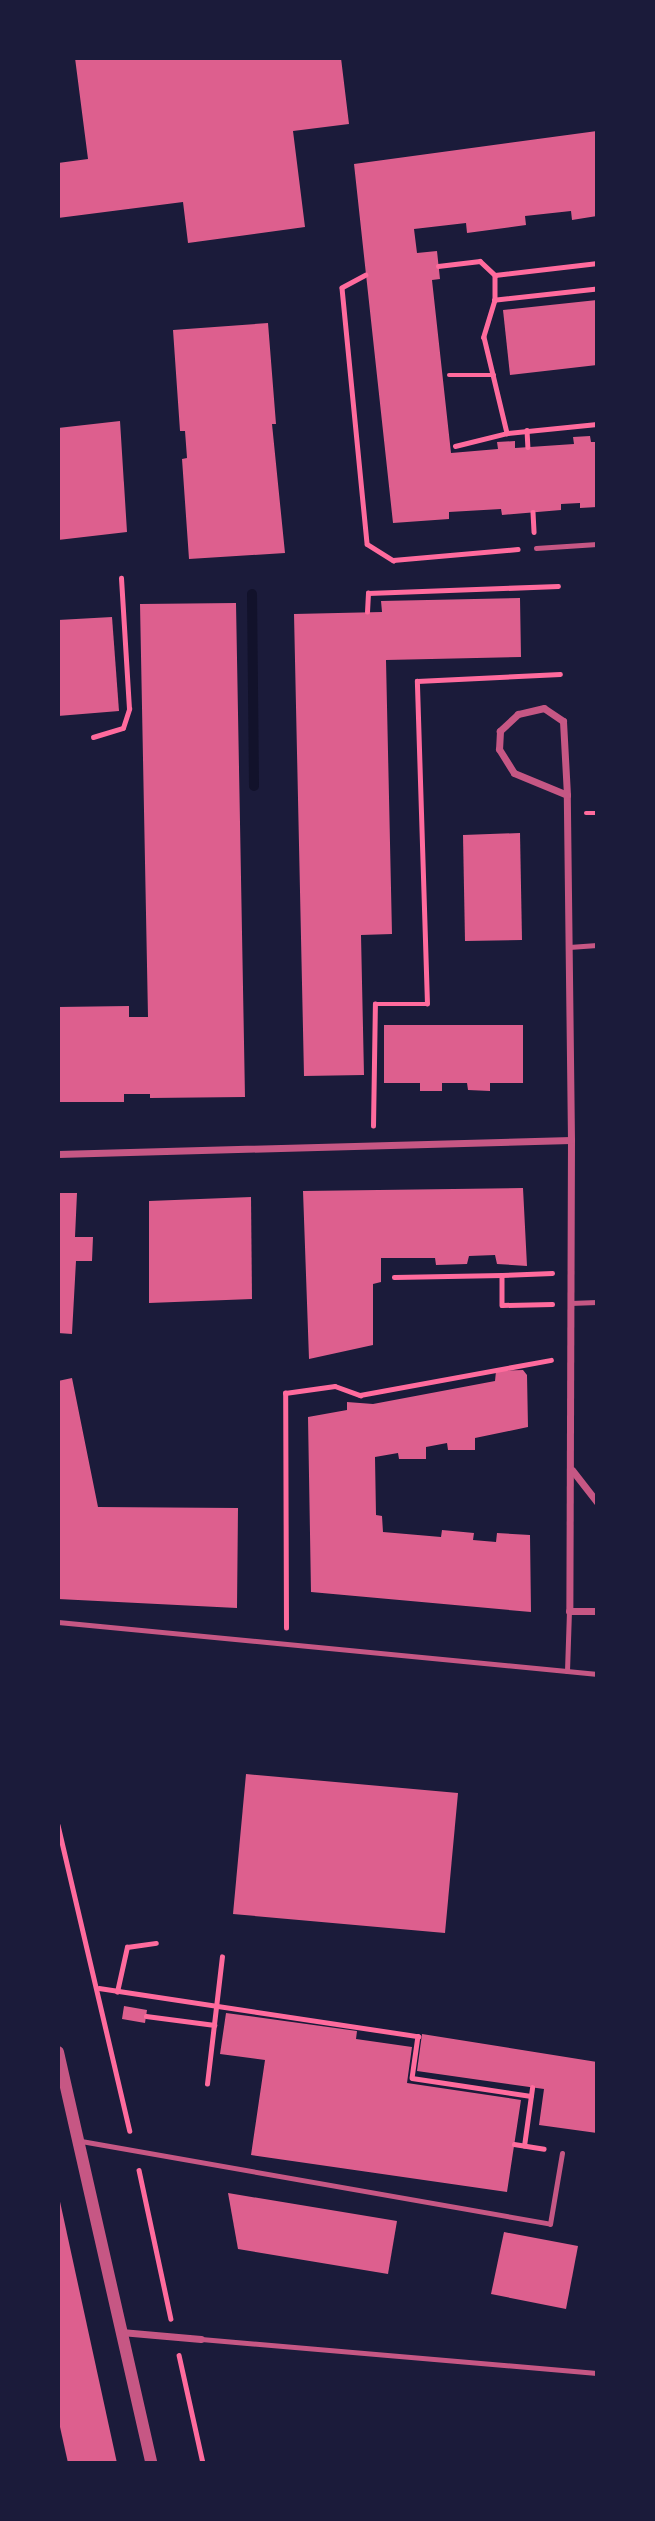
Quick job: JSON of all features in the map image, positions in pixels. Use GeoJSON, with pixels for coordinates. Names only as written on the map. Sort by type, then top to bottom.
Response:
{"type":"FeatureCollection","features":[{"type":"Feature","properties":{"kind":"street"},"geometry":{"type":"LineString","coordinates":[[567,794],[514,773],[499,749],[500,731],[518,714],[544,708],[563,721],[567,794],[571,1140],[572,1470],[569,1611],[597,1611]]}},
{"type":"Feature","properties":{"kind":"street"},"geometry":{"type":"LineString","coordinates":[[58,1154],[571,1140]]}},
{"type":"Feature","properties":{"kind":"street"},"geometry":{"type":"LineString","coordinates":[[572,1470],[597,1502]]}},
{"type":"Feature","properties":{"kind":"street"},"geometry":{"type":"LineString","coordinates":[[58,2052],[151,2463]]}},
{"type":"Feature","properties":{"kind":"street"},"geometry":{"type":"LineString","coordinates":[[121,2332],[201,2339]]}},
{"type":"Feature","properties":{"kind":"lane"},"geometry":{"type":"LineString","coordinates":[[536,548],[597,544]]}},
{"type":"Feature","properties":{"kind":"lane"},"geometry":{"type":"LineString","coordinates":[[569,947],[597,945]]}},
{"type":"Feature","properties":{"kind":"lane"},"geometry":{"type":"LineString","coordinates":[[570,1303],[597,1302]]}},
{"type":"Feature","properties":{"kind":"lane"},"geometry":{"type":"LineString","coordinates":[[568,1671],[569,1611]]}},
{"type":"Feature","properties":{"kind":"lane"},"geometry":{"type":"LineString","coordinates":[[58,1622],[597,1674]]}},
{"type":"Feature","properties":{"kind":"lane"},"geometry":{"type":"LineString","coordinates":[[78,2140],[550,2224],[562,2153]]}},
{"type":"Feature","properties":{"kind":"lane"},"geometry":{"type":"LineString","coordinates":[[201,2339],[597,2373]]}},
{"type":"Feature","properties":{"kind":"path"},"geometry":{"type":"LineString","coordinates":[[438,266],[480,261],[495,275],[495,300],[484,337],[507,433]]}},
{"type":"Feature","properties":{"kind":"path"},"geometry":{"type":"LineString","coordinates":[[495,275],[597,263]]}},
{"type":"Feature","properties":{"kind":"path"},"geometry":{"type":"LineString","coordinates":[[366,275],[342,288],[368,544],[393,560],[536,548]]}},
{"type":"Feature","properties":{"kind":"path"},"geometry":{"type":"LineString","coordinates":[[495,300],[597,289]]}},
{"type":"Feature","properties":{"kind":"path"},"geometry":{"type":"LineString","coordinates":[[449,375],[494,375]]}},
{"type":"Feature","properties":{"kind":"path"},"geometry":{"type":"LineString","coordinates":[[455,446],[507,433],[597,424]]}},
{"type":"Feature","properties":{"kind":"path"},"geometry":{"type":"LineString","coordinates":[[527,430],[528,447]]}},
{"type":"Feature","properties":{"kind":"path"},"geometry":{"type":"LineString","coordinates":[[93,737],[123,728],[128,709],[121,578]]}},
{"type":"Feature","properties":{"kind":"path"},"geometry":{"type":"LineString","coordinates":[[368,612],[368,593],[558,586]]}},
{"type":"Feature","properties":{"kind":"path"},"geometry":{"type":"LineString","coordinates":[[374,1111],[375,1004],[427,1004],[417,681],[561,674]]}},
{"type":"Feature","properties":{"kind":"path"},"geometry":{"type":"LineString","coordinates":[[394,1278],[570,1272]]}},
{"type":"Feature","properties":{"kind":"path"},"geometry":{"type":"LineString","coordinates":[[502,1275],[502,1305],[570,1303]]}},
{"type":"Feature","properties":{"kind":"path"},"geometry":{"type":"LineString","coordinates":[[286,1643],[285,1393],[335,1386],[360,1395],[570,1357]]}},
{"type":"Feature","properties":{"kind":"path"},"geometry":{"type":"LineString","coordinates":[[117,1992],[127,1947],[156,1943]]}},
{"type":"Feature","properties":{"kind":"path"},"geometry":{"type":"LineString","coordinates":[[207,2084],[222,1957]]}},
{"type":"Feature","properties":{"kind":"path"},"geometry":{"type":"LineString","coordinates":[[98,1988],[418,2036],[412,2078],[531,2095]]}},
{"type":"Feature","properties":{"kind":"path"},"geometry":{"type":"LineString","coordinates":[[146,2016],[214,2025]]}},
{"type":"Feature","properties":{"kind":"path"},"geometry":{"type":"LineString","coordinates":[[524,2146],[532,2088]]}},
{"type":"Feature","properties":{"kind":"path"},"geometry":{"type":"LineString","coordinates":[[514,2144],[562,2153]]}},
{"type":"Feature","properties":{"kind":"building"},"geometry":{"type":"Polygon","coordinates":[[[75,58],[341,58],[349,124],[293,131],[305,227],[188,243],[183,202],[58,218],[58,163],[88,159],[75,58]]]}},
{"type":"Feature","properties":{"kind":"building"},"geometry":{"type":"Polygon","coordinates":[[[597,131],[597,216],[572,220],[571,211],[525,216],[526,225],[467,233],[466,223],[414,229],[417,253],[437,251],[440,279],[432,280],[451,453],[498,449],[497,442],[515,441],[515,448],[574,444],[573,437],[590,436],[591,442],[597,442],[597,507],[580,508],[580,503],[561,504],[561,510],[502,515],[501,509],[449,512],[449,519],[393,523],[354,164],[597,131]]]}},
{"type":"Feature","properties":{"kind":"building"},"geometry":{"type":"Polygon","coordinates":[[[597,300],[597,365],[510,375],[503,310],[597,300]]]}},
{"type":"Feature","properties":{"kind":"building"},"geometry":{"type":"Polygon","coordinates":[[[268,323],[276,424],[272,424],[285,553],[189,559],[182,459],[187,458],[185,431],[180,431],[173,330],[268,323]]]}},
{"type":"Feature","properties":{"kind":"building"},"geometry":{"type":"Polygon","coordinates":[[[120,421],[127,532],[58,540],[58,428],[120,421]]]}},
{"type":"Feature","properties":{"kind":"building"},"geometry":{"type":"Polygon","coordinates":[[[520,598],[521,657],[386,660],[392,934],[361,935],[364,1075],[304,1076],[294,614],[382,612],[381,601],[520,598]]]}},
{"type":"Feature","properties":{"kind":"building"},"geometry":{"type":"Polygon","coordinates":[[[236,603],[245,1097],[150,1098],[150,1094],[124,1094],[124,1102],[58,1102],[58,1007],[129,1006],[129,1017],[148,1017],[140,604],[236,603]]]}},
{"type":"Feature","properties":{"kind":"building"},"geometry":{"type":"Polygon","coordinates":[[[112,617],[119,711],[58,716],[58,620],[112,617]]]}},
{"type":"Feature","properties":{"kind":"building"},"geometry":{"type":"Polygon","coordinates":[[[520,833],[522,940],[465,941],[463,835],[520,833]]]}},
{"type":"Feature","properties":{"kind":"building"},"geometry":{"type":"Polygon","coordinates":[[[384,1025],[523,1025],[523,1083],[490,1083],[490,1091],[468,1090],[467,1083],[442,1083],[442,1091],[420,1091],[420,1083],[384,1083],[384,1025]]]}},
{"type":"Feature","properties":{"kind":"building"},"geometry":{"type":"Polygon","coordinates":[[[523,1188],[527,1266],[497,1264],[495,1255],[469,1256],[467,1264],[436,1265],[435,1258],[381,1258],[381,1282],[373,1284],[373,1345],[309,1359],[303,1191],[523,1188]]]}},
{"type":"Feature","properties":{"kind":"building"},"geometry":{"type":"Polygon","coordinates":[[[58,1193],[77,1193],[75,1237],[93,1237],[92,1261],[76,1261],[72,1334],[58,1333],[58,1193]]]}},
{"type":"Feature","properties":{"kind":"building"},"geometry":{"type":"Polygon","coordinates":[[[251,1197],[252,1299],[149,1303],[149,1201],[251,1197]]]}},
{"type":"Feature","properties":{"kind":"building"},"geometry":{"type":"Polygon","coordinates":[[[523,1370],[527,1375],[528,1427],[475,1438],[475,1450],[448,1450],[447,1443],[426,1447],[426,1459],[399,1459],[398,1453],[375,1457],[376,1515],[382,1516],[383,1532],[441,1537],[442,1530],[474,1533],[473,1540],[496,1542],[497,1533],[530,1535],[531,1612],[311,1592],[308,1417],[347,1410],[347,1402],[373,1404],[495,1381],[496,1371],[523,1370]]]}},
{"type":"Feature","properties":{"kind":"building"},"geometry":{"type":"Polygon","coordinates":[[[72,1378],[98,1507],[238,1508],[237,1608],[58,1599],[58,1381],[72,1378]]]}},
{"type":"Feature","properties":{"kind":"building"},"geometry":{"type":"Polygon","coordinates":[[[246,1774],[458,1793],[445,1933],[233,1914],[246,1774]]]}},
{"type":"Feature","properties":{"kind":"building"},"geometry":{"type":"Polygon","coordinates":[[[124,2006],[147,2010],[145,2023],[122,2019],[124,2006]]]}},
{"type":"Feature","properties":{"kind":"building"},"geometry":{"type":"Polygon","coordinates":[[[226,2013],[357,2031],[356,2039],[412,2047],[407,2083],[521,2100],[507,2192],[251,2155],[265,2060],[220,2054],[226,2013]]]}},
{"type":"Feature","properties":{"kind":"building"},"geometry":{"type":"Polygon","coordinates":[[[422,2034],[597,2062],[597,2133],[539,2125],[544,2089],[417,2071],[422,2034]]]}},
{"type":"Feature","properties":{"kind":"building"},"geometry":{"type":"Polygon","coordinates":[[[228,2193],[397,2221],[388,2274],[238,2249],[228,2193]]]}},
{"type":"Feature","properties":{"kind":"building"},"geometry":{"type":"Polygon","coordinates":[[[58,2197],[117,2463],[68,2463],[58,2418],[58,2197]]]}},
{"type":"Feature","properties":{"kind":"building"},"geometry":{"type":"Polygon","coordinates":[[[504,2232],[578,2246],[566,2309],[491,2294],[504,2232]]]}},
{"type":"Feature","properties":{"kind":"waterway"},"geometry":{"type":"LineString","coordinates":[[252,594],[254,786]]}}]}
